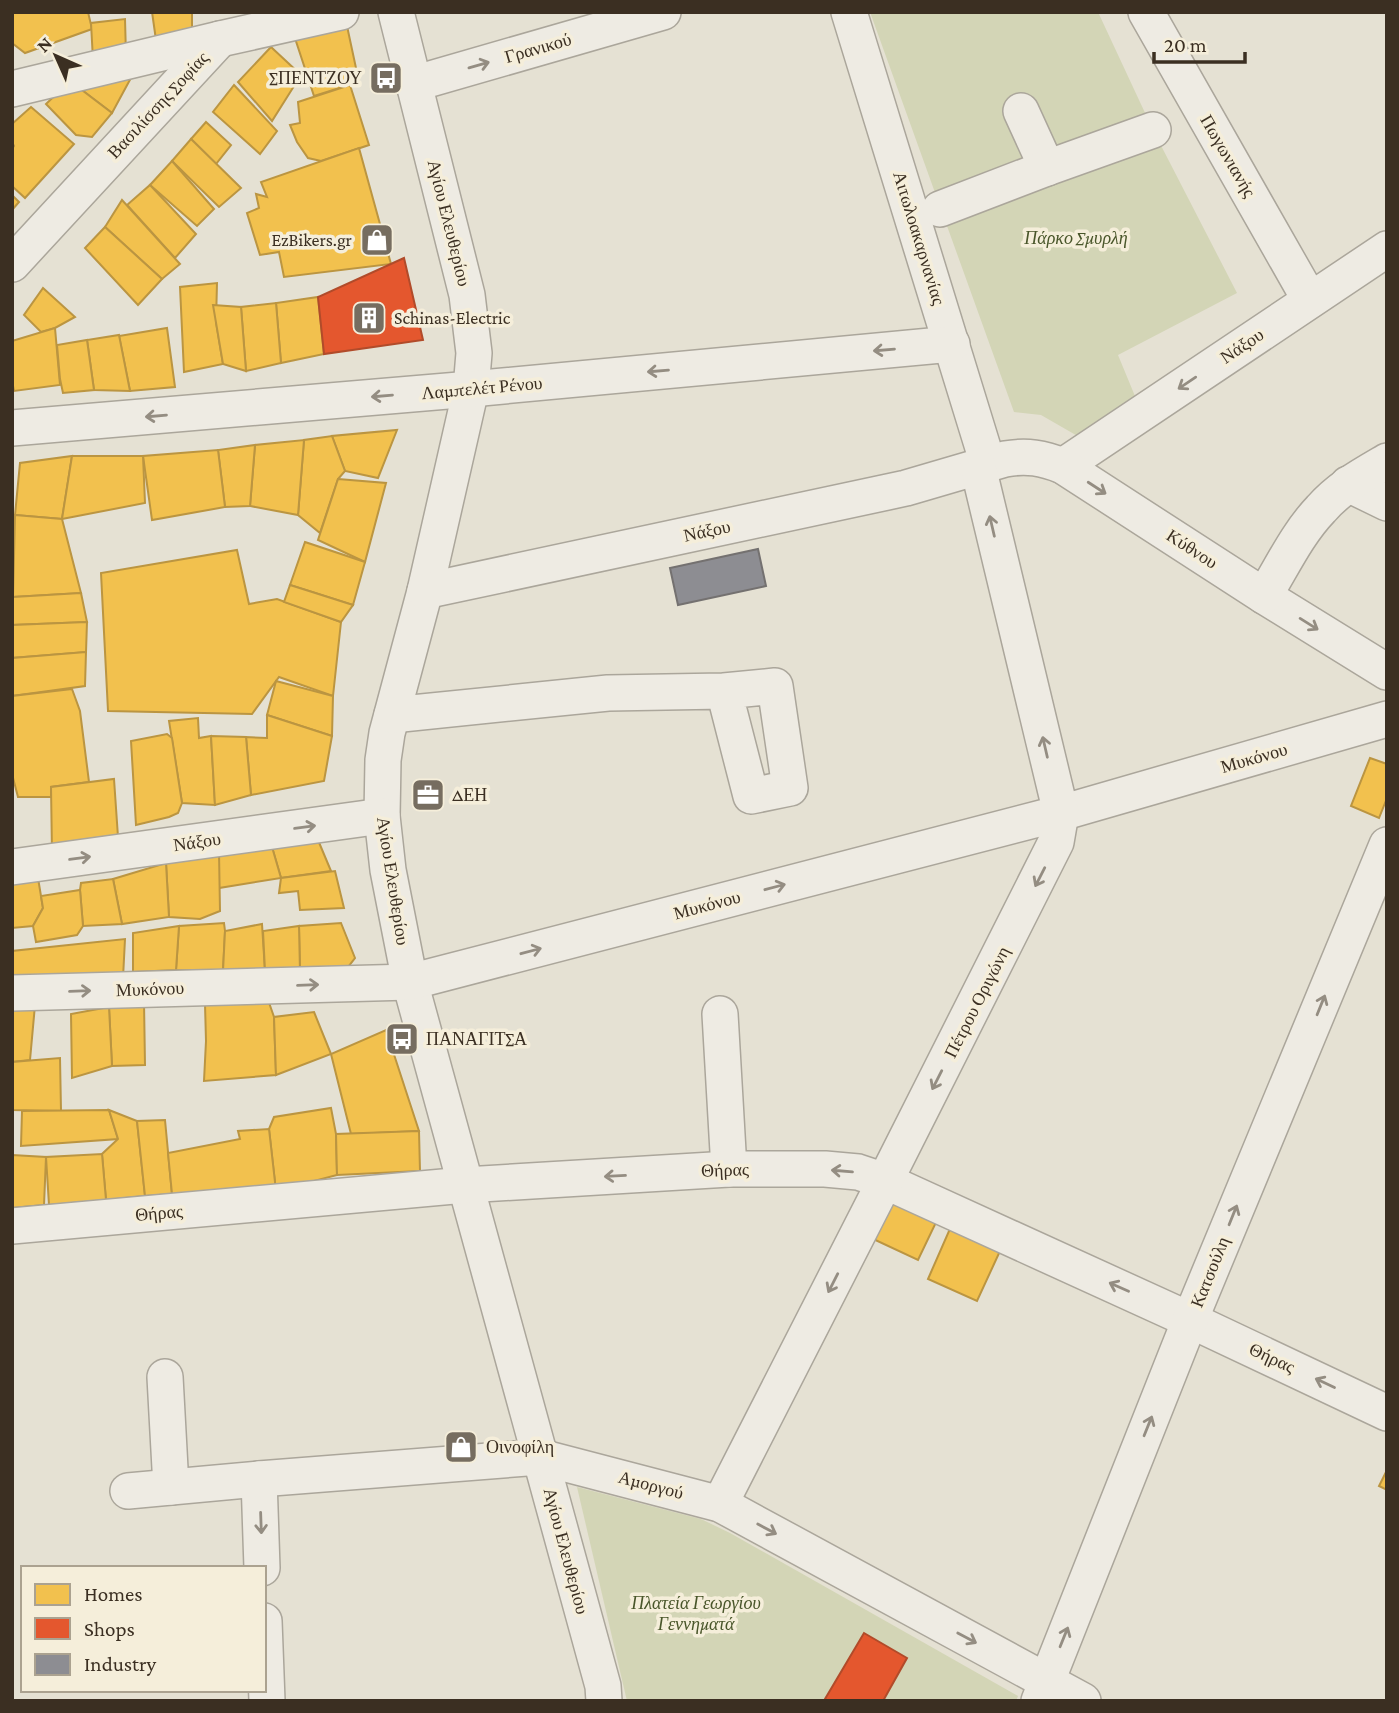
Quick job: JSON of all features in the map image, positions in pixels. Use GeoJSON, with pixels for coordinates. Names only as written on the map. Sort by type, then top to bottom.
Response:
{"type":"FeatureCollection","features":[{"type":"Feature","properties":{"kind":"street","name":"Βασιλίσσης Σοφίας"},"geometry":{"type":"LineString","coordinates":[[12,264],[220,39],[341,12]]}},
{"type":"Feature","properties":{"kind":"street","name":"Αγίου Ελευθερίου"},"geometry":{"type":"LineString","coordinates":[[396,12],[467,295],[474,353],[471,389],[383,760],[382,817],[388,870],[410,982],[603,1686],[604,1701]]}},
{"type":"Feature","properties":{"kind":"street","name":"Γρανικού"},"geometry":{"type":"LineString","coordinates":[[413,84],[663,12]]}},
{"type":"Feature","properties":{"kind":"street","name":"Αιτωλοακαρνανίας"},"geometry":{"type":"LineString","coordinates":[[849,12],[952,344],[983,465]]}},
{"type":"Feature","properties":{"kind":"street","name":"Πωγωνιανής"},"geometry":{"type":"LineString","coordinates":[[1146,12],[1310,300]]}},
{"type":"Feature","properties":{"kind":"street"},"geometry":{"type":"LineString","coordinates":[[12,89],[220,39]]}},
{"type":"Feature","properties":{"kind":"street"},"geometry":{"type":"LineString","coordinates":[[1021,111],[1047,168]]}},
{"type":"Feature","properties":{"kind":"street"},"geometry":{"type":"LineString","coordinates":[[940,209],[1153,130]]}},
{"type":"Feature","properties":{"kind":"street","name":"Νάξου"},"geometry":{"type":"LineString","coordinates":[[1063,466],[1387,250]]}},
{"type":"Feature","properties":{"kind":"street","name":"Λαμπελέτ Ρένου"},"geometry":{"type":"LineString","coordinates":[[12,428],[952,344]]}},
{"type":"Feature","properties":{"kind":"street","name":"Κύθνου"},"geometry":{"type":"LineString","coordinates":[[983,465],[1027,457],[1042,458],[1063,466],[1387,672]]}},
{"type":"Feature","properties":{"kind":"street"},"geometry":{"type":"LineString","coordinates":[[1264,596],[1297,540],[1321,508],[1348,484],[1387,461]]}},
{"type":"Feature","properties":{"kind":"street","name":"Νάξου"},"geometry":{"type":"LineString","coordinates":[[425,592],[906,488],[983,465]]}},
{"type":"Feature","properties":{"kind":"street","name":"Πέτρου Οριγώνη"},"geometry":{"type":"LineString","coordinates":[[720,1504],[1056,842],[1061,813],[983,465]]}},
{"type":"Feature","properties":{"kind":"street"},"geometry":{"type":"LineString","coordinates":[[1348,484],[1387,503]]}},
{"type":"Feature","properties":{"kind":"street"},"geometry":{"type":"LineString","coordinates":[[392,715],[608,693],[724,691]]}},
{"type":"Feature","properties":{"kind":"street","name":"Μυκόνου"},"geometry":{"type":"LineString","coordinates":[[12,993],[410,982],[1061,813],[1387,719]]}},
{"type":"Feature","properties":{"kind":"street","name":"Νάξου"},"geometry":{"type":"LineString","coordinates":[[12,867],[382,817]]}},
{"type":"Feature","properties":{"kind":"street","name":"Κατσούλη"},"geometry":{"type":"LineString","coordinates":[[1043,1691],[1190,1320],[1387,845]]}},
{"type":"Feature","properties":{"kind":"street"},"geometry":{"type":"LineString","coordinates":[[720,1014],[729,1169]]}},
{"type":"Feature","properties":{"kind":"street","name":"Θήρας"},"geometry":{"type":"LineString","coordinates":[[12,1226],[465,1185],[729,1169],[825,1169],[858,1172],[886,1181],[1190,1320],[1383,1401]]}},
{"type":"Feature","properties":{"kind":"street"},"geometry":{"type":"LineString","coordinates":[[165,1377],[171,1487]]}},
{"type":"Feature","properties":{"kind":"street","name":"Αμοργού"},"geometry":{"type":"LineString","coordinates":[[128,1492],[540,1457],[720,1504],[1043,1691],[1083,1701]]}},
{"type":"Feature","properties":{"kind":"street"},"geometry":{"type":"LineString","coordinates":[[259,1479],[262,1566]]}},
{"type":"Feature","properties":{"kind":"street"},"geometry":{"type":"LineString","coordinates":[[266,1674],[267,1701]]}},
{"type":"Feature","properties":{"kind":"green space","name":"Πάρκο Σµυρλή"},"geometry":{"type":"Polygon","coordinates":[[[870,12],[1098,12],[1153,130],[1237,293],[1118,355],[1137,401],[1081,438],[1041,415],[1014,412],[870,12]]]}},
{"type":"Feature","properties":{"kind":"green space","name":"Πλατεία Γεωργίου Γεννηματά"},"geometry":{"type":"Polygon","coordinates":[[[577,1487],[701,1519],[730,1533],[1018,1696],[1016,1701],[627,1701],[577,1487]]]}},
{"type":"Feature","properties":{"kind":"building: Homes"},"geometry":{"type":"Polygon","coordinates":[[[12,12],[88,12],[92,29],[25,53],[12,43],[12,12]]]}},
{"type":"Feature","properties":{"kind":"building: Homes"},"geometry":{"type":"Polygon","coordinates":[[[152,12],[192,12],[192,45],[158,54],[152,12]]]}},
{"type":"Feature","properties":{"kind":"building: Homes"},"geometry":{"type":"Polygon","coordinates":[[[344,12],[359,82],[314,96],[290,23],[344,12]]]}},
{"type":"Feature","properties":{"kind":"building: Homes"},"geometry":{"type":"Polygon","coordinates":[[[125,19],[126,55],[93,60],[91,23],[125,19]]]}},
{"type":"Feature","properties":{"kind":"building: Homes"},"geometry":{"type":"Polygon","coordinates":[[[271,47],[301,75],[272,121],[238,82],[271,47]]]}},
{"type":"Feature","properties":{"kind":"building: Homes"},"geometry":{"type":"Polygon","coordinates":[[[132,76],[112,113],[70,81],[132,76]]]}},
{"type":"Feature","properties":{"kind":"building: Homes"},"geometry":{"type":"Polygon","coordinates":[[[70,81],[112,113],[92,137],[76,135],[46,104],[70,81]]]}},
{"type":"Feature","properties":{"kind":"building: Homes"},"geometry":{"type":"Polygon","coordinates":[[[234,85],[277,131],[260,154],[213,112],[234,85]]]}},
{"type":"Feature","properties":{"kind":"building: Homes"},"geometry":{"type":"Polygon","coordinates":[[[350,85],[369,145],[321,161],[308,158],[290,125],[300,123],[298,102],[350,85]]]}},
{"type":"Feature","properties":{"kind":"building: Homes"},"geometry":{"type":"Polygon","coordinates":[[[31,107],[74,144],[25,198],[12,186],[12,124],[31,107]]]}},
{"type":"Feature","properties":{"kind":"building: Homes"},"geometry":{"type":"Polygon","coordinates":[[[206,122],[231,145],[216,164],[191,139],[206,122]]]}},
{"type":"Feature","properties":{"kind":"building: Homes"},"geometry":{"type":"Polygon","coordinates":[[[191,139],[241,188],[219,207],[172,161],[191,139]]]}},
{"type":"Feature","properties":{"kind":"building: Homes"},"geometry":{"type":"Polygon","coordinates":[[[359,148],[391,264],[284,277],[279,252],[260,255],[247,213],[259,208],[256,194],[267,197],[261,182],[359,148]]]}},
{"type":"Feature","properties":{"kind":"building: Homes"},"geometry":{"type":"Polygon","coordinates":[[[172,161],[214,209],[197,226],[150,185],[172,161]]]}},
{"type":"Feature","properties":{"kind":"building: Homes"},"geometry":{"type":"Polygon","coordinates":[[[150,185],[196,234],[175,258],[127,205],[150,185]]]}},
{"type":"Feature","properties":{"kind":"building: Homes"},"geometry":{"type":"Polygon","coordinates":[[[12,195],[19,202],[12,210],[12,195]]]}},
{"type":"Feature","properties":{"kind":"building: Homes"},"geometry":{"type":"Polygon","coordinates":[[[122,200],[180,264],[162,279],[105,227],[122,200]]]}},
{"type":"Feature","properties":{"kind":"building: Homes"},"geometry":{"type":"Polygon","coordinates":[[[105,227],[162,279],[138,305],[85,248],[105,227]]]}},
{"type":"Feature","properties":{"kind":"building: Homes"},"geometry":{"type":"Polygon","coordinates":[[[217,283],[216,322],[223,364],[184,372],[180,287],[217,283]]]}},
{"type":"Feature","properties":{"kind":"building: Homes"},"geometry":{"type":"Polygon","coordinates":[[[43,288],[75,317],[41,332],[24,315],[43,288]]]}},
{"type":"Feature","properties":{"kind":"building: Homes"},"geometry":{"type":"Polygon","coordinates":[[[318,297],[324,354],[281,363],[276,303],[318,297]]]}},
{"type":"Feature","properties":{"kind":"building: Homes"},"geometry":{"type":"Polygon","coordinates":[[[276,303],[281,363],[246,371],[241,307],[276,303]]]}},
{"type":"Feature","properties":{"kind":"building: Homes"},"geometry":{"type":"Polygon","coordinates":[[[213,305],[241,307],[246,371],[223,364],[213,305]]]}},
{"type":"Feature","properties":{"kind":"building: Homes"},"geometry":{"type":"Polygon","coordinates":[[[55,328],[60,385],[14,391],[12,341],[55,328]]]}},
{"type":"Feature","properties":{"kind":"building: Homes"},"geometry":{"type":"Polygon","coordinates":[[[167,328],[175,387],[130,391],[119,336],[167,328]]]}},
{"type":"Feature","properties":{"kind":"building: Homes"},"geometry":{"type":"Polygon","coordinates":[[[119,335],[130,391],[94,390],[87,340],[119,335]]]}},
{"type":"Feature","properties":{"kind":"building: Homes"},"geometry":{"type":"Polygon","coordinates":[[[87,340],[94,390],[63,393],[57,345],[87,340]]]}},
{"type":"Feature","properties":{"kind":"building: Homes"},"geometry":{"type":"Polygon","coordinates":[[[397,430],[378,478],[345,471],[332,436],[397,430]]]}},
{"type":"Feature","properties":{"kind":"building: Homes"},"geometry":{"type":"Polygon","coordinates":[[[332,436],[345,471],[338,479],[320,533],[298,515],[304,440],[332,436]]]}},
{"type":"Feature","properties":{"kind":"building: Homes"},"geometry":{"type":"Polygon","coordinates":[[[304,440],[298,515],[250,506],[255,445],[304,440]]]}},
{"type":"Feature","properties":{"kind":"building: Homes"},"geometry":{"type":"Polygon","coordinates":[[[255,445],[250,506],[225,507],[218,450],[255,445]]]}},
{"type":"Feature","properties":{"kind":"building: Homes"},"geometry":{"type":"Polygon","coordinates":[[[218,450],[225,507],[152,520],[143,456],[218,450]]]}},
{"type":"Feature","properties":{"kind":"building: Homes"},"geometry":{"type":"Polygon","coordinates":[[[72,456],[62,519],[15,515],[20,463],[72,456]]]}},
{"type":"Feature","properties":{"kind":"building: Homes"},"geometry":{"type":"Polygon","coordinates":[[[72,456],[143,456],[145,503],[62,519],[72,456]]]}},
{"type":"Feature","properties":{"kind":"building: Homes"},"geometry":{"type":"Polygon","coordinates":[[[338,479],[386,483],[365,562],[318,540],[338,479]]]}},
{"type":"Feature","properties":{"kind":"building: Homes"},"geometry":{"type":"Polygon","coordinates":[[[15,515],[62,519],[81,593],[13,597],[15,515]]]}},
{"type":"Feature","properties":{"kind":"building: Homes"},"geometry":{"type":"Polygon","coordinates":[[[305,542],[365,562],[353,605],[290,585],[305,542]]]}},
{"type":"Feature","properties":{"kind":"building: Homes"},"geometry":{"type":"Polygon","coordinates":[[[237,550],[249,604],[277,599],[341,622],[333,696],[279,677],[252,714],[108,711],[101,573],[237,550]]]}},
{"type":"Feature","properties":{"kind":"building: Homes"},"geometry":{"type":"Polygon","coordinates":[[[290,585],[353,605],[341,622],[284,602],[290,585]]]}},
{"type":"Feature","properties":{"kind":"building: Homes"},"geometry":{"type":"Polygon","coordinates":[[[81,593],[87,622],[12,625],[13,597],[81,593]]]}},
{"type":"Feature","properties":{"kind":"building: Homes"},"geometry":{"type":"Polygon","coordinates":[[[87,622],[86,652],[12,658],[12,625],[87,622]]]}},
{"type":"Feature","properties":{"kind":"building: Homes"},"geometry":{"type":"Polygon","coordinates":[[[86,652],[85,686],[12,696],[12,658],[86,652]]]}},
{"type":"Feature","properties":{"kind":"building: Homes"},"geometry":{"type":"Polygon","coordinates":[[[276,681],[333,696],[332,736],[267,715],[276,681]]]}},
{"type":"Feature","properties":{"kind":"building: Homes"},"geometry":{"type":"Polygon","coordinates":[[[72,689],[80,711],[89,782],[51,787],[51,797],[18,797],[12,774],[12,696],[72,689]]]}},
{"type":"Feature","properties":{"kind":"building: Homes"},"geometry":{"type":"Polygon","coordinates":[[[267,715],[332,736],[324,781],[251,795],[246,737],[267,738],[267,715]]]}},
{"type":"Feature","properties":{"kind":"building: Homes"},"geometry":{"type":"Polygon","coordinates":[[[198,718],[199,738],[211,736],[215,805],[182,803],[169,721],[198,718]]]}},
{"type":"Feature","properties":{"kind":"building: Homes"},"geometry":{"type":"Polygon","coordinates":[[[167,734],[172,738],[182,803],[178,813],[136,825],[131,741],[167,734]]]}},
{"type":"Feature","properties":{"kind":"building: Homes"},"geometry":{"type":"Polygon","coordinates":[[[211,736],[246,737],[251,795],[215,805],[211,736]]]}},
{"type":"Feature","properties":{"kind":"building: Homes"},"geometry":{"type":"Polygon","coordinates":[[[1370,758],[1387,764],[1387,798],[1379,818],[1351,806],[1370,758]]]}},
{"type":"Feature","properties":{"kind":"building: Homes"},"geometry":{"type":"Polygon","coordinates":[[[114,779],[118,837],[52,853],[51,787],[114,779]]]}},
{"type":"Feature","properties":{"kind":"building: Homes"},"geometry":{"type":"Polygon","coordinates":[[[318,840],[331,871],[281,878],[272,847],[318,840]]]}},
{"type":"Feature","properties":{"kind":"building: Homes"},"geometry":{"type":"Polygon","coordinates":[[[272,847],[281,878],[219,888],[219,852],[272,847]]]}},
{"type":"Feature","properties":{"kind":"building: Homes"},"geometry":{"type":"Polygon","coordinates":[[[219,852],[220,911],[200,919],[169,917],[166,863],[219,852]]]}},
{"type":"Feature","properties":{"kind":"building: Homes"},"geometry":{"type":"Polygon","coordinates":[[[166,863],[169,917],[122,924],[113,879],[166,863]]]}},
{"type":"Feature","properties":{"kind":"building: Homes"},"geometry":{"type":"Polygon","coordinates":[[[335,871],[344,908],[300,910],[298,891],[279,893],[281,878],[335,871]]]}},
{"type":"Feature","properties":{"kind":"building: Homes"},"geometry":{"type":"Polygon","coordinates":[[[38,878],[43,908],[33,926],[12,928],[12,884],[38,878]]]}},
{"type":"Feature","properties":{"kind":"building: Homes"},"geometry":{"type":"Polygon","coordinates":[[[113,879],[122,924],[83,926],[81,883],[113,879]]]}},
{"type":"Feature","properties":{"kind":"building: Homes"},"geometry":{"type":"Polygon","coordinates":[[[80,890],[83,926],[77,935],[36,942],[33,926],[43,908],[41,896],[80,890]]]}},
{"type":"Feature","properties":{"kind":"building: Homes"},"geometry":{"type":"Polygon","coordinates":[[[224,923],[223,971],[176,970],[179,926],[224,923]]]}},
{"type":"Feature","properties":{"kind":"building: Homes"},"geometry":{"type":"Polygon","coordinates":[[[341,923],[355,958],[348,967],[300,972],[299,926],[341,923]]]}},
{"type":"Feature","properties":{"kind":"building: Homes"},"geometry":{"type":"Polygon","coordinates":[[[262,924],[265,971],[223,971],[225,931],[262,924]]]}},
{"type":"Feature","properties":{"kind":"building: Homes"},"geometry":{"type":"Polygon","coordinates":[[[179,926],[176,970],[133,972],[133,933],[179,926]]]}},
{"type":"Feature","properties":{"kind":"building: Homes"},"geometry":{"type":"Polygon","coordinates":[[[299,926],[300,972],[265,971],[263,931],[299,926]]]}},
{"type":"Feature","properties":{"kind":"building: Homes"},"geometry":{"type":"Polygon","coordinates":[[[125,939],[123,978],[12,990],[12,951],[125,939]]]}},
{"type":"Feature","properties":{"kind":"building: Homes"},"geometry":{"type":"Polygon","coordinates":[[[266,994],[274,1017],[276,1075],[204,1081],[205,1004],[266,994]]]}},
{"type":"Feature","properties":{"kind":"building: Homes"},"geometry":{"type":"Polygon","coordinates":[[[144,1002],[145,1065],[112,1066],[109,1007],[144,1002]]]}},
{"type":"Feature","properties":{"kind":"building: Homes"},"geometry":{"type":"Polygon","coordinates":[[[35,1005],[30,1060],[12,1062],[12,1008],[35,1005]]]}},
{"type":"Feature","properties":{"kind":"building: Homes"},"geometry":{"type":"Polygon","coordinates":[[[109,1007],[112,1066],[72,1078],[71,1014],[109,1007]]]}},
{"type":"Feature","properties":{"kind":"building: Homes"},"geometry":{"type":"Polygon","coordinates":[[[314,1012],[331,1054],[276,1075],[274,1017],[314,1012]]]}},
{"type":"Feature","properties":{"kind":"building: Homes"},"geometry":{"type":"Polygon","coordinates":[[[386,1030],[419,1131],[351,1134],[331,1054],[386,1030]]]}},
{"type":"Feature","properties":{"kind":"building: Homes"},"geometry":{"type":"Polygon","coordinates":[[[60,1058],[61,1111],[12,1110],[12,1062],[60,1058]]]}},
{"type":"Feature","properties":{"kind":"building: Homes"},"geometry":{"type":"Polygon","coordinates":[[[331,1108],[336,1134],[337,1175],[276,1191],[269,1129],[274,1117],[331,1108]]]}},
{"type":"Feature","properties":{"kind":"building: Homes"},"geometry":{"type":"Polygon","coordinates":[[[109,1110],[118,1139],[21,1146],[22,1111],[109,1110]]]}},
{"type":"Feature","properties":{"kind":"building: Homes"},"geometry":{"type":"Polygon","coordinates":[[[109,1110],[137,1121],[145,1196],[106,1200],[102,1154],[118,1139],[109,1110]]]}},
{"type":"Feature","properties":{"kind":"building: Homes"},"geometry":{"type":"Polygon","coordinates":[[[165,1120],[172,1194],[145,1196],[137,1121],[165,1120]]]}},
{"type":"Feature","properties":{"kind":"building: Homes"},"geometry":{"type":"Polygon","coordinates":[[[269,1129],[276,1191],[172,1194],[168,1153],[240,1139],[238,1131],[269,1129]]]}},
{"type":"Feature","properties":{"kind":"building: Homes"},"geometry":{"type":"Polygon","coordinates":[[[419,1131],[420,1171],[337,1175],[336,1134],[419,1131]]]}},
{"type":"Feature","properties":{"kind":"building: Homes"},"geometry":{"type":"Polygon","coordinates":[[[102,1154],[106,1200],[49,1205],[46,1157],[102,1154]]]}},
{"type":"Feature","properties":{"kind":"building: Homes"},"geometry":{"type":"Polygon","coordinates":[[[12,1155],[46,1157],[44,1205],[12,1208],[12,1155]]]}},
{"type":"Feature","properties":{"kind":"building: Homes"},"geometry":{"type":"Polygon","coordinates":[[[892,1192],[940,1214],[918,1260],[871,1238],[892,1192]]]}},
{"type":"Feature","properties":{"kind":"building: Homes"},"geometry":{"type":"Polygon","coordinates":[[[956,1215],[1006,1238],[977,1301],[928,1279],[956,1215]]]}},
{"type":"Feature","properties":{"kind":"building: Homes"},"geometry":{"type":"Polygon","coordinates":[[[1387,1470],[1387,1490],[1379,1486],[1387,1470]]]}},
{"type":"Feature","properties":{"kind":"building: Shops","name":"Schinas-Electric"},"geometry":{"type":"Polygon","coordinates":[[[404,258],[423,340],[324,354],[318,297],[404,258]]]}},
{"type":"Feature","properties":{"kind":"building: Shops"},"geometry":{"type":"Polygon","coordinates":[[[864,1633],[907,1658],[883,1701],[828,1701],[825,1699],[864,1633]]]}},
{"type":"Feature","properties":{"kind":"building: Industry"},"geometry":{"type":"Polygon","coordinates":[[[758,549],[766,586],[678,605],[670,568],[758,549]]]}},
{"type":"Feature","properties":{"kind":"place","name":"ΣΠΕΝΤΖΟΥ"},"geometry":{"type":"Point","coordinates":[386,78]}},
{"type":"Feature","properties":{"kind":"place","name":"EzBikers.gr"},"geometry":{"type":"Point","coordinates":[377,240]}},
{"type":"Feature","properties":{"kind":"place","name":"Schinas-Electric"},"geometry":{"type":"Point","coordinates":[369,318]}},
{"type":"Feature","properties":{"kind":"place","name":"ΔΕΗ"},"geometry":{"type":"Point","coordinates":[428,795]}},
{"type":"Feature","properties":{"kind":"place","name":"ΠΑΝΑΓΙΤΣΑ"},"geometry":{"type":"Point","coordinates":[402,1039]}},
{"type":"Feature","properties":{"kind":"place","name":"Οινοφίλη"},"geometry":{"type":"Point","coordinates":[461,1447]}}]}
